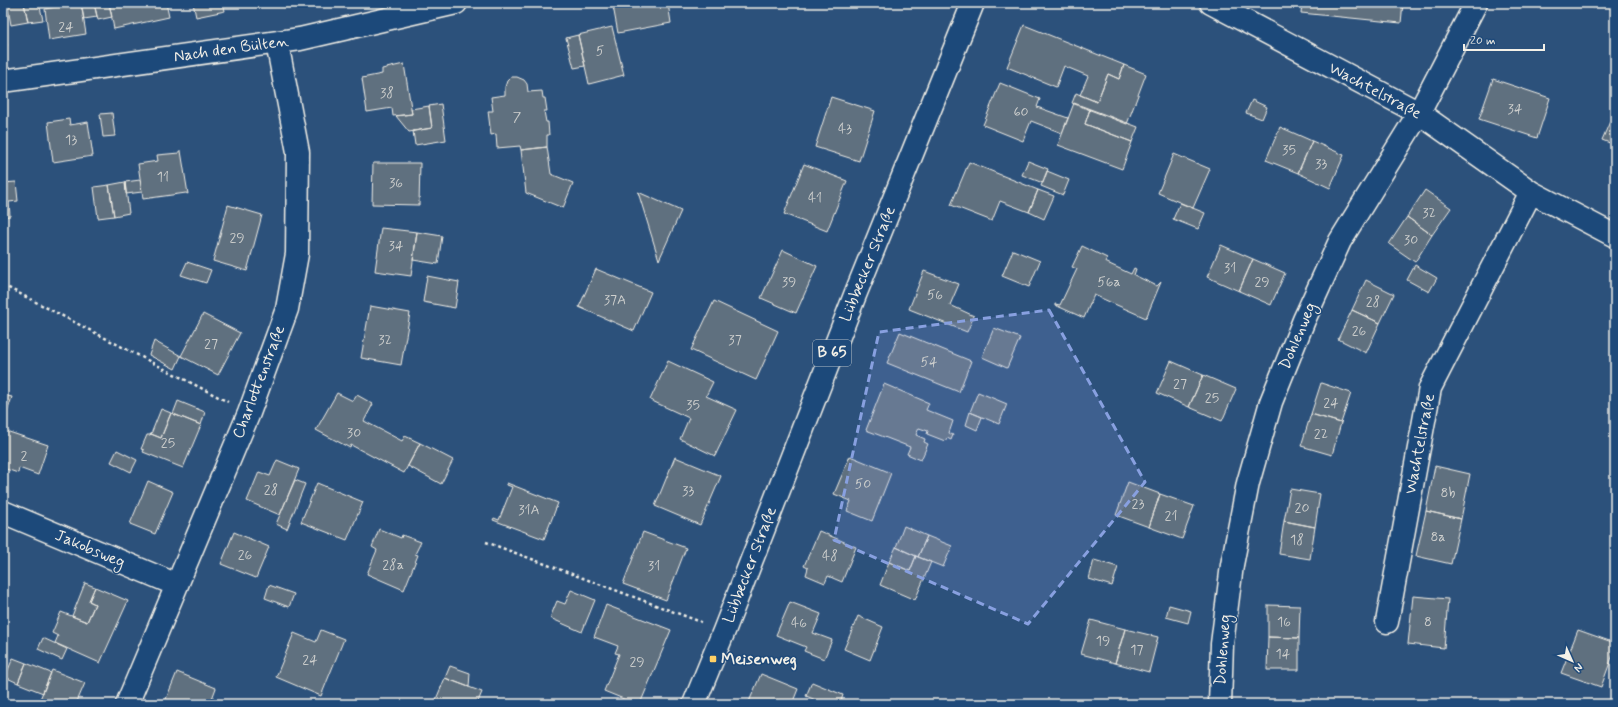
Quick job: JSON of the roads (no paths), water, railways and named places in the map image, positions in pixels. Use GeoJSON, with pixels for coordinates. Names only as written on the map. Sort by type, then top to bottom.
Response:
{"type":"FeatureCollection","features":[{"type":"Feature","properties":{"kind":"street","name":"Nach den Bülten"},"geometry":{"type":"LineString","coordinates":[[3,80],[277,43],[456,3]]}},
{"type":"Feature","properties":{"kind":"street","name":"Lübbecker Straße"},"geometry":{"type":"LineString","coordinates":[[694,704],[855,295],[974,3]]}},
{"type":"Feature","properties":{"kind":"street","name":"Wachtelstraße"},"geometry":{"type":"LineString","coordinates":[[1211,3],[1419,113],[1531,192],[1615,236]]}},
{"type":"Feature","properties":{"kind":"street","name":"Dohlenweg"},"geometry":{"type":"LineString","coordinates":[[1220,704],[1222,644],[1232,565],[1248,483],[1271,402],[1304,320],[1340,241],[1419,113],[1476,3]]}},
{"type":"Feature","properties":{"kind":"street","name":"Charlottenstraße"},"geometry":{"type":"LineString","coordinates":[[127,704],[250,413],[287,309],[297,254],[298,152],[277,43]]}},
{"type":"Feature","properties":{"kind":"street","name":"Wachtelstraße"},"geometry":{"type":"LineString","coordinates":[[1387,622],[1430,388],[1531,192]]}},
{"type":"Feature","properties":{"kind":"street","name":"Jakobsweg"},"geometry":{"type":"LineString","coordinates":[[3,512],[177,585]]}},
{"type":"Feature","properties":{"kind":"place","name":"Meisenweg"},"geometry":{"type":"Point","coordinates":[713,659]}}]}
